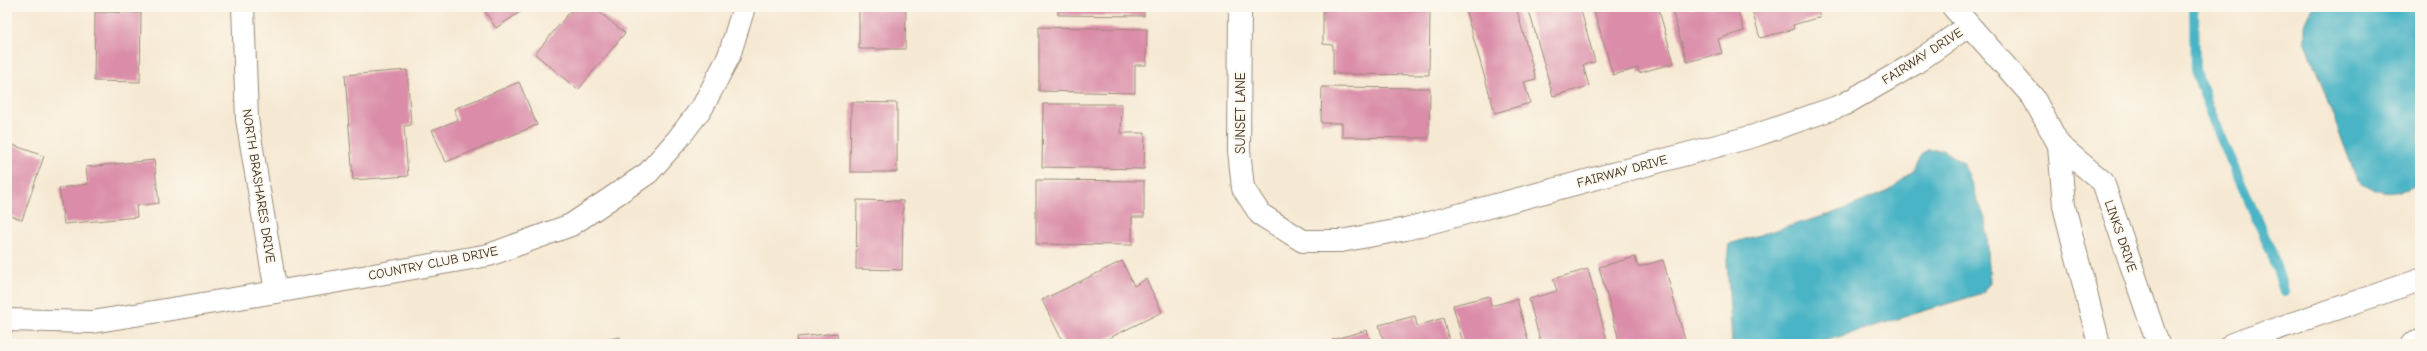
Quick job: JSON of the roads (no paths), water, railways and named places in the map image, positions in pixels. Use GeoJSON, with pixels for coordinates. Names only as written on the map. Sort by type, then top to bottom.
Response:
{"type":"FeatureCollection","features":[{"type":"Feature","properties":{"kind":"street","name":"NORTH BRASHARES DRIVE"},"geometry":{"type":"LineString","coordinates":[[243,7],[247,118],[276,292]]}},
{"type":"Feature","properties":{"kind":"street","name":"COUNTRY CLUB DRIVE"},"geometry":{"type":"LineString","coordinates":[[7,320],[92,322],[276,292],[489,255],[571,225],[648,173],[678,139],[703,106],[729,56],[744,7]]}},
{"type":"Feature","properties":{"kind":"street","name":"SUNSET LANE"},"geometry":{"type":"LineString","coordinates":[[1240,7],[1240,150],[1243,188],[1260,214]]}},
{"type":"Feature","properties":{"kind":"street","name":"LINKS DRIVE"},"geometry":{"type":"LineString","coordinates":[[1953,7],[1968,26],[2032,97],[2059,145],[2103,182],[2158,344]]}},
{"type":"Feature","properties":{"kind":"street","name":"FAIRWAY DRIVE"},"geometry":{"type":"LineString","coordinates":[[1260,214],[1303,241],[1341,241],[1406,229],[1754,136],[1843,105],[1914,64],[1968,26]]}},
{"type":"Feature","properties":{"kind":"street","name":"LINKS DRIVE"},"geometry":{"type":"LineString","coordinates":[[2059,145],[2064,206],[2099,344]]}},
{"type":"Feature","properties":{"kind":"street"},"geometry":{"type":"LineString","coordinates":[[2232,344],[2420,280]]}},
{"type":"Feature","properties":{"kind":"street"},"geometry":{"type":"LineString","coordinates":[[2412,344],[2420,341]]}},
{"type":"Feature","properties":{"kind":"water"},"geometry":{"type":"Polygon","coordinates":[[[2313,7],[2420,7],[2420,184],[2395,192],[2380,192],[2365,186],[2357,180],[2305,40],[2305,25],[2313,7]]]}},
{"type":"Feature","properties":{"kind":"water"},"geometry":{"type":"Polygon","coordinates":[[[1927,150],[1943,150],[1963,162],[1986,221],[1990,282],[1983,293],[1815,344],[1732,344],[1727,260],[1729,244],[1837,212],[1888,191],[1914,171],[1921,156],[1927,150]]]}},
{"type":"Feature","properties":{"kind":"waterway"},"geometry":{"type":"LineString","coordinates":[[2194,7],[2195,70],[2220,136],[2271,251],[2284,291]]}}]}
